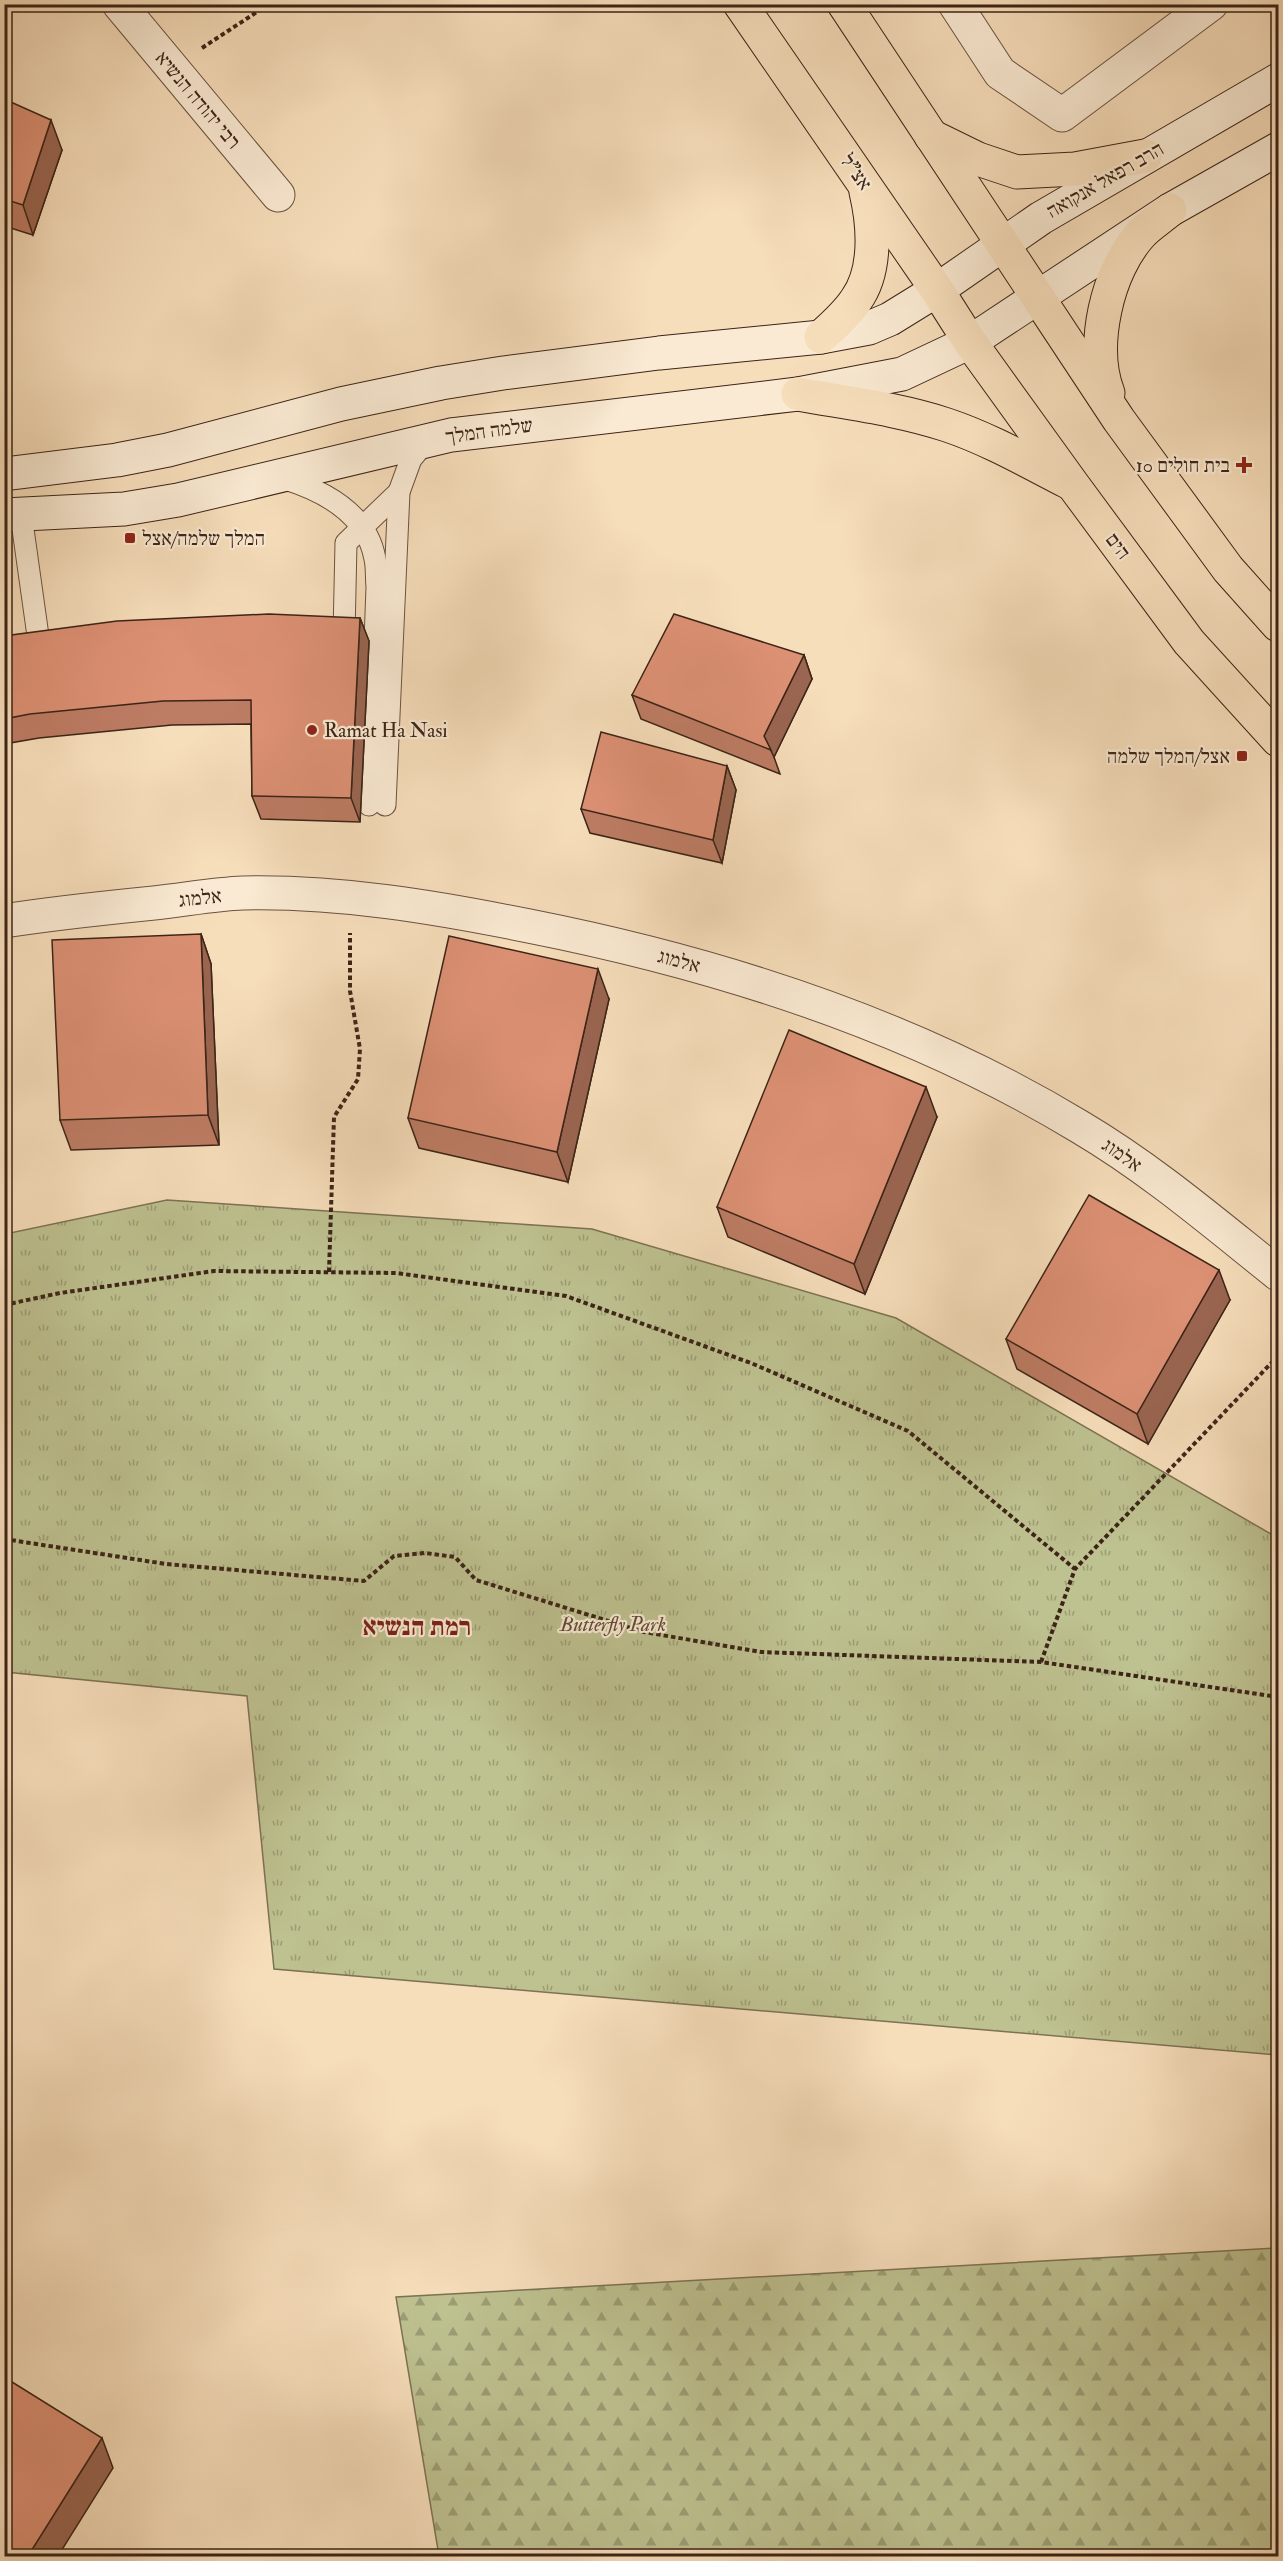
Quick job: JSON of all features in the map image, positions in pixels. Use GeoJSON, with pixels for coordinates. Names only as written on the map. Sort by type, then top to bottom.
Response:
{"type":"FeatureCollection","features":[{"type":"Feature","properties":{"kind":"main road","name":"אצ\"ל"},"geometry":{"type":"LineString","coordinates":[[740,4],[938,290],[970,342]]}},
{"type":"Feature","properties":{"kind":"main road"},"geometry":{"type":"LineString","coordinates":[[844,4],[1119,420],[1228,569],[1278,625]]}},
{"type":"Feature","properties":{"kind":"main road"},"geometry":{"type":"LineString","coordinates":[[929,135],[978,159],[1017,172],[1075,170],[1145,156]]}},
{"type":"Feature","properties":{"kind":"main road"},"geometry":{"type":"LineString","coordinates":[[821,337],[857,300],[868,277],[872,245],[870,210],[864,184]]}},
{"type":"Feature","properties":{"kind":"main road"},"geometry":{"type":"LineString","coordinates":[[1119,420],[1102,377],[1100,342],[1106,308],[1124,258],[1141,234],[1170,210]]}},
{"type":"Feature","properties":{"kind":"main road","name":"הים"},"geometry":{"type":"LineString","coordinates":[[970,342],[1190,642],[1278,740]]}},
{"type":"Feature","properties":{"kind":"main road"},"geometry":{"type":"LineString","coordinates":[[798,394],[892,411],[948,425],[1013,454],[1073,485]]}},
{"type":"Feature","properties":{"kind":"street","name":"רבי יהודה הנשיא"},"geometry":{"type":"LineString","coordinates":[[119,4],[278,195]]}},
{"type":"Feature","properties":{"kind":"street"},"geometry":{"type":"LineString","coordinates":[[955,4],[1000,73],[1062,114],[1211,4]]}},
{"type":"Feature","properties":{"kind":"street","name":"הרב רפאל אנקואה"},"geometry":{"type":"LineString","coordinates":[[938,290],[1041,218],[1278,80]]}},
{"type":"Feature","properties":{"kind":"street"},"geometry":{"type":"LineString","coordinates":[[970,342],[1170,210],[1278,149]]}},
{"type":"Feature","properties":{"kind":"street"},"geometry":{"type":"LineString","coordinates":[[4,474],[117,460],[168,450],[341,404],[441,383],[659,353],[821,337],[869,328],[890,319],[938,290]]}},
{"type":"Feature","properties":{"kind":"street","name":"שלמה המלך"},"geometry":{"type":"LineString","coordinates":[[13,515],[124,509],[178,500],[427,440],[512,426],[798,394],[902,374],[970,342]]}},
{"type":"Feature","properties":{"kind":"street","name":"אלמוג"},"geometry":{"type":"LineString","coordinates":[[4,921],[242,893],[351,897],[451,910],[585,937],[725,973],[847,1016],[949,1056],[1081,1127],[1174,1191],[1278,1274]]}},
{"type":"Feature","properties":{"kind":"lane"},"geometry":{"type":"LineString","coordinates":[[278,477],[302,484],[347,510],[362,527],[375,559],[377,805],[399,492],[411,459],[427,440]]}},
{"type":"Feature","properties":{"kind":"lane"},"geometry":{"type":"LineString","coordinates":[[344,635],[346,543],[399,492]]}},
{"type":"Feature","properties":{"kind":"lane"},"geometry":{"type":"LineString","coordinates":[[13,515],[39,643]]}},
{"type":"Feature","properties":{"kind":"path"},"geometry":{"type":"LineString","coordinates":[[173,70],[269,4]]}},
{"type":"Feature","properties":{"kind":"path"},"geometry":{"type":"LineString","coordinates":[[329,1272],[334,1117],[358,1079],[360,1049],[350,991],[351,897]]}},
{"type":"Feature","properties":{"kind":"path"},"geometry":{"type":"LineString","coordinates":[[4,1305],[60,1293],[214,1271],[396,1273],[566,1296],[751,1363],[908,1431],[1076,1569]]}},
{"type":"Feature","properties":{"kind":"path"},"geometry":{"type":"LineString","coordinates":[[1041,1662],[1076,1569],[1278,1356]]}},
{"type":"Feature","properties":{"kind":"path"},"geometry":{"type":"LineString","coordinates":[[4,1539],[166,1564],[364,1581],[394,1556],[425,1553],[455,1557],[476,1580],[644,1632],[761,1652],[1041,1662],[1278,1697]]}},
{"type":"Feature","properties":{"kind":"green space","name":"Butterfly Park"},"geometry":{"type":"Polygon","coordinates":[[[167,1200],[592,1229],[896,1318],[1278,1538],[1278,2055],[274,1969],[247,1696],[5,1672],[5,1234],[167,1200]]]}},
{"type":"Feature","properties":{"kind":"green space"},"geometry":{"type":"Polygon","coordinates":[[[1278,2248],[1278,2556],[439,2556],[396,2297],[1278,2248]]]}},
{"type":"Feature","properties":{"kind":"building"},"geometry":{"type":"Polygon","coordinates":[[[4,99],[51,120],[23,205],[4,199],[4,99]]]}},
{"type":"Feature","properties":{"kind":"building","name":"Ramat Ha Nasi"},"geometry":{"type":"Polygon","coordinates":[[[269,614],[360,618],[351,798],[252,796],[251,700],[163,701],[30,714],[4,719],[4,636],[117,621],[269,614]]]}},
{"type":"Feature","properties":{"kind":"building"},"geometry":{"type":"Polygon","coordinates":[[[674,614],[804,655],[764,736],[771,750],[632,695],[674,614]]]}},
{"type":"Feature","properties":{"kind":"building"},"geometry":{"type":"Polygon","coordinates":[[[601,732],[727,766],[713,840],[581,809],[601,732]]]}},
{"type":"Feature","properties":{"kind":"building"},"geometry":{"type":"Polygon","coordinates":[[[201,934],[208,1115],[60,1120],[52,940],[201,934]]]}},
{"type":"Feature","properties":{"kind":"building"},"geometry":{"type":"Polygon","coordinates":[[[449,936],[598,969],[557,1152],[408,1118],[449,936]]]}},
{"type":"Feature","properties":{"kind":"building"},"geometry":{"type":"Polygon","coordinates":[[[789,1030],[926,1087],[854,1264],[717,1207],[789,1030]]]}},
{"type":"Feature","properties":{"kind":"building"},"geometry":{"type":"Polygon","coordinates":[[[1089,1195],[1219,1270],[1137,1414],[1006,1339],[1089,1195]]]}},
{"type":"Feature","properties":{"kind":"building"},"geometry":{"type":"Polygon","coordinates":[[[4,2377],[102,2438],[28,2556],[4,2556],[4,2377]]]}},
{"type":"Feature","properties":{"kind":"place","name":"בית חולים 10"},"geometry":{"type":"Point","coordinates":[1244,465]}},
{"type":"Feature","properties":{"kind":"place","name":"המלך שלמה/אצל"},"geometry":{"type":"Point","coordinates":[130,538]}},
{"type":"Feature","properties":{"kind":"place","name":"Ramat Ha Nasi"},"geometry":{"type":"Point","coordinates":[312,730]}},
{"type":"Feature","properties":{"kind":"place","name":"אצל/המלך שלמה"},"geometry":{"type":"Point","coordinates":[1242,756]}},
{"type":"Feature","properties":{"kind":"district","name":"רמת הנשיא"},"geometry":{"type":"Point","coordinates":[417,1627]}}]}
